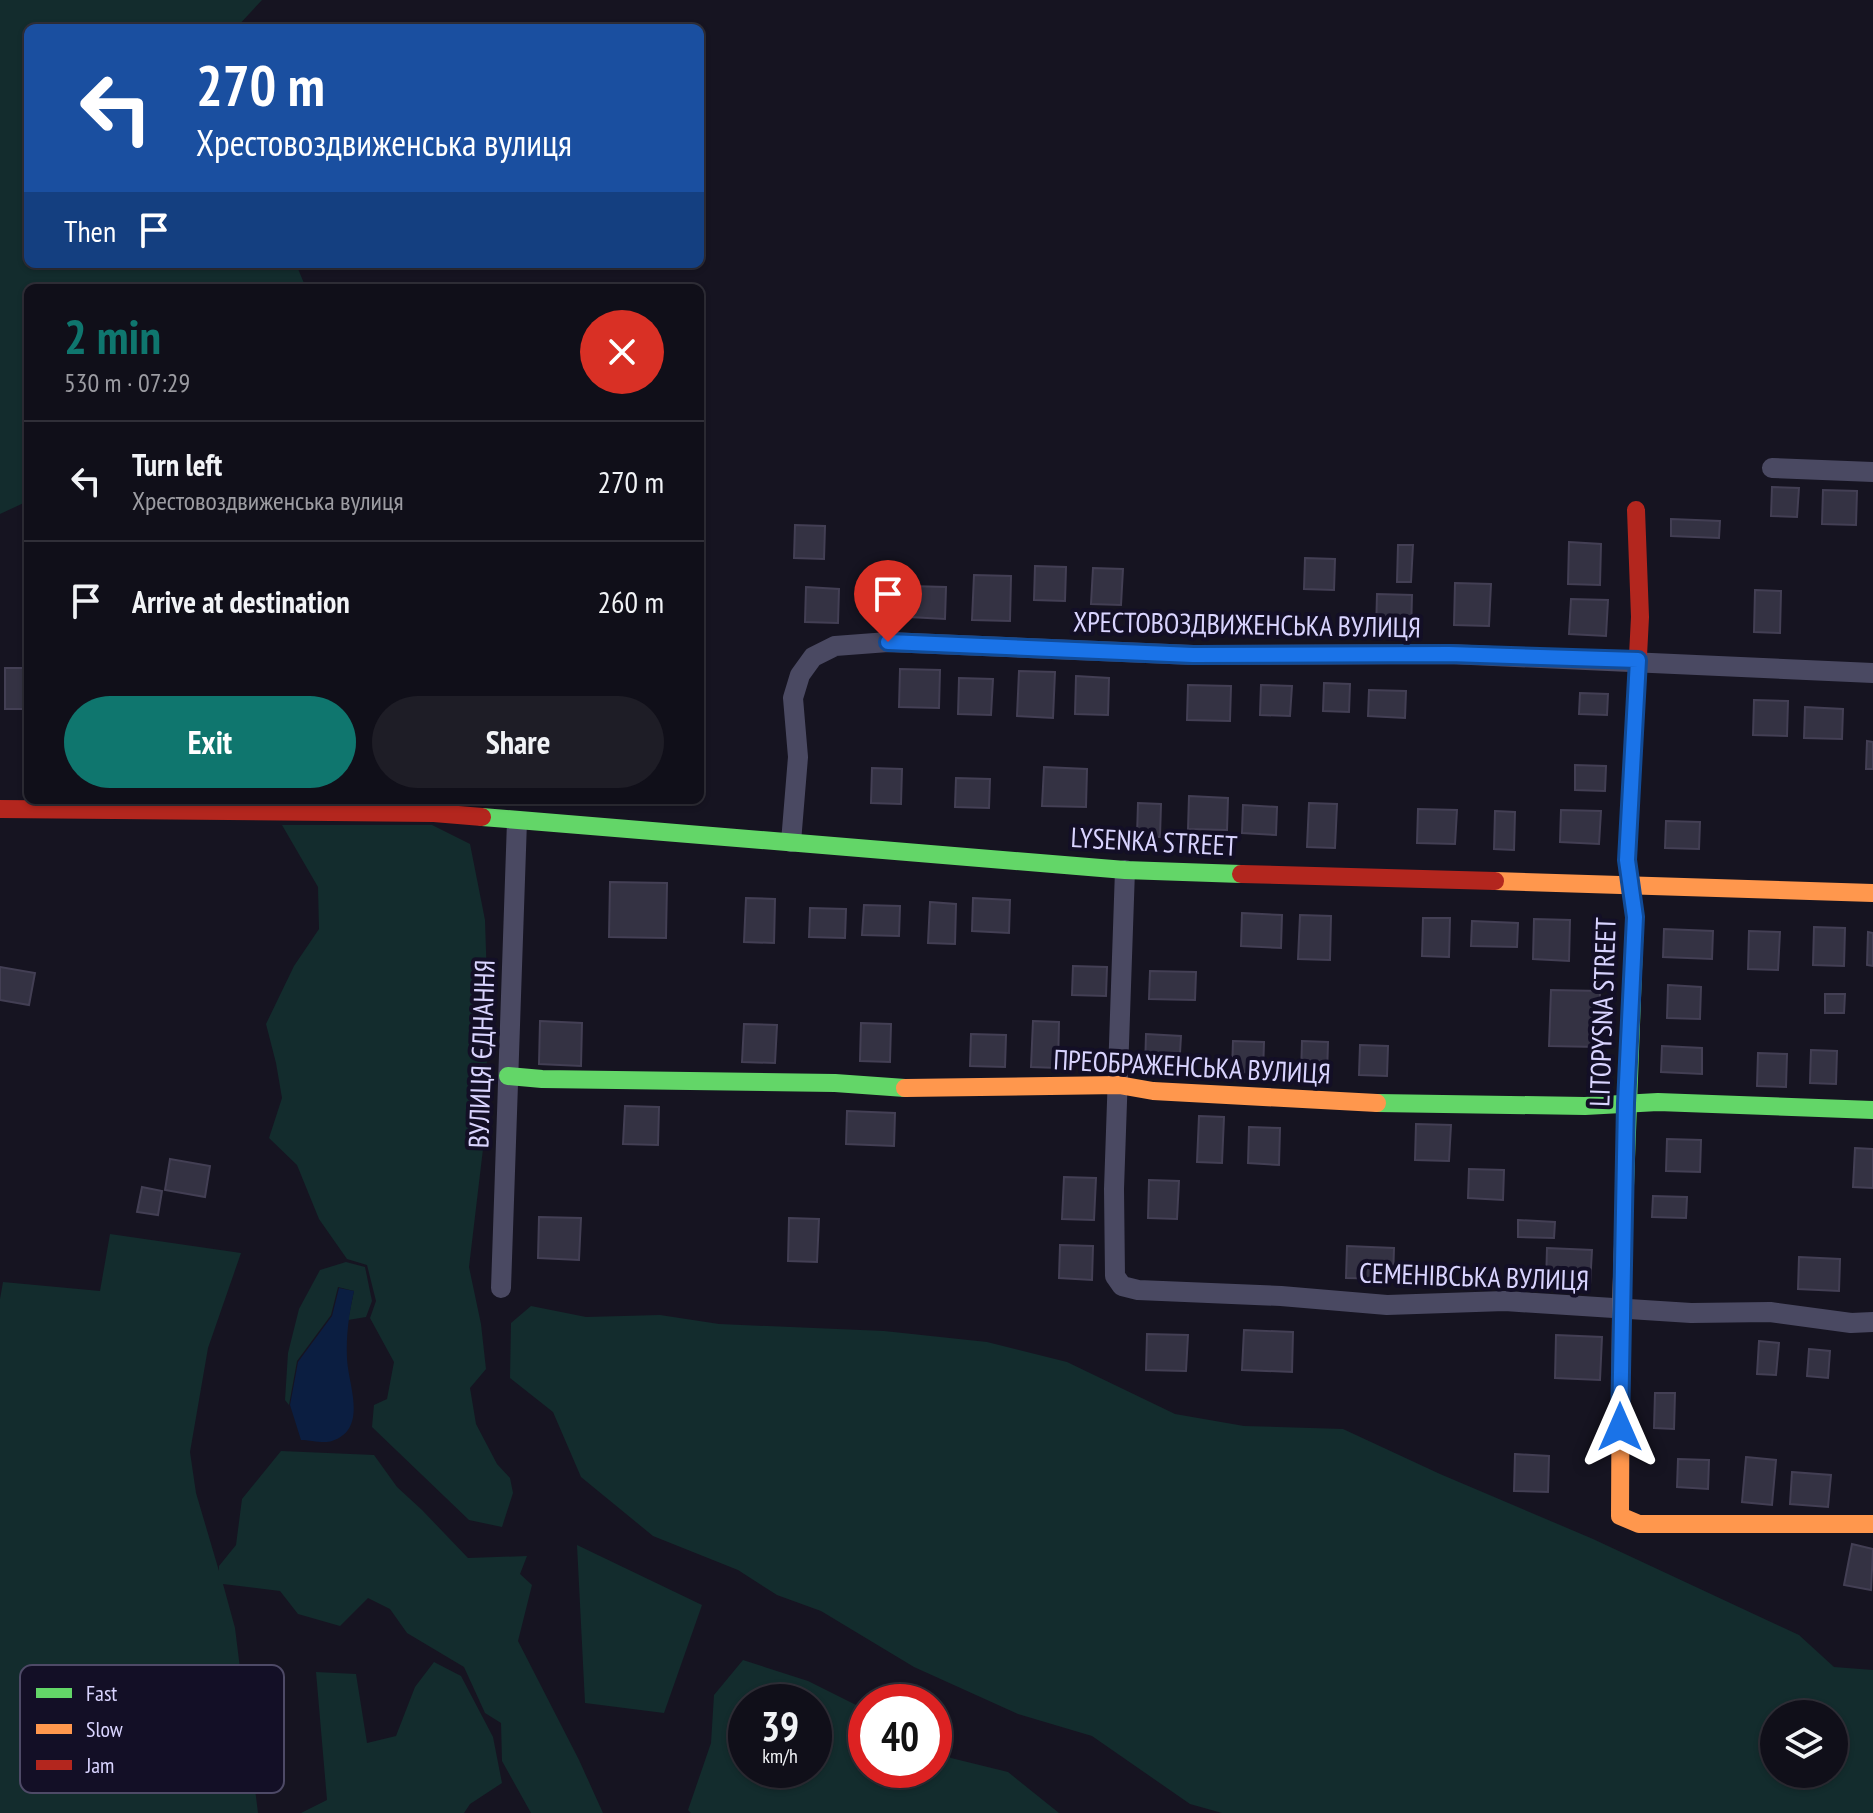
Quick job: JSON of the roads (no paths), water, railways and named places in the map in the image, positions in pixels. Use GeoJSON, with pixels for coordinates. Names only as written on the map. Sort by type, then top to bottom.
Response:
{"type":"FeatureCollection","features":[{"type":"Feature","properties":{"kind":"street"},"geometry":{"type":"LineString","coordinates":[[1772,468],[1873,472]]}},
{"type":"Feature","properties":{"kind":"street","name":"LITOPYSNA STREET"},"geometry":{"type":"LineString","coordinates":[[1636,510],[1640,617],[1627,860],[1635,917],[1626,1103],[1620,1516],[1639,1524],[1873,1524]]}},
{"type":"Feature","properties":{"kind":"street","name":"ХРЕСТОВОЗДВИЖЕНСЬКА ВУЛИЦЯ"},"geometry":{"type":"LineString","coordinates":[[791,842],[798,757],[793,698],[800,675],[813,657],[835,646],[888,642],[1193,655],[1449,654],[1638,660],[1873,673]]}},
{"type":"Feature","properties":{"kind":"street","name":"LYSENKA STREET"},"geometry":{"type":"LineString","coordinates":[[0,809],[434,813],[1125,870],[1873,893]]}},
{"type":"Feature","properties":{"kind":"street","name":"ВУЛИЦЯ ЄДНАННЯ"},"geometry":{"type":"LineString","coordinates":[[501,1288],[517,821]]}},
{"type":"Feature","properties":{"kind":"street"},"geometry":{"type":"LineString","coordinates":[[1119,1085],[1125,870]]}},
{"type":"Feature","properties":{"kind":"street","name":"ПРЕОБРАЖЕНСЬКА ВУЛИЦЯ"},"geometry":{"type":"LineString","coordinates":[[508,1076],[835,1083],[918,1089],[1119,1085],[1153,1091],[1389,1104],[1585,1106],[1626,1103],[1873,1110]]}},
{"type":"Feature","properties":{"kind":"street","name":"СЕМЕНІВСЬКА ВУЛИЦЯ"},"geometry":{"type":"LineString","coordinates":[[1119,1085],[1115,1276],[1122,1286],[1138,1290],[1306,1297],[1387,1305],[1505,1301],[1691,1313],[1770,1312],[1851,1323],[1873,1322]]}},
{"type":"Feature","properties":{"kind":"water"},"geometry":{"type":"Polygon","coordinates":[[[339,1288],[354,1291],[347,1349],[353,1417],[343,1435],[332,1441],[301,1440],[290,1405],[298,1362],[332,1316],[339,1288]]]}}]}
